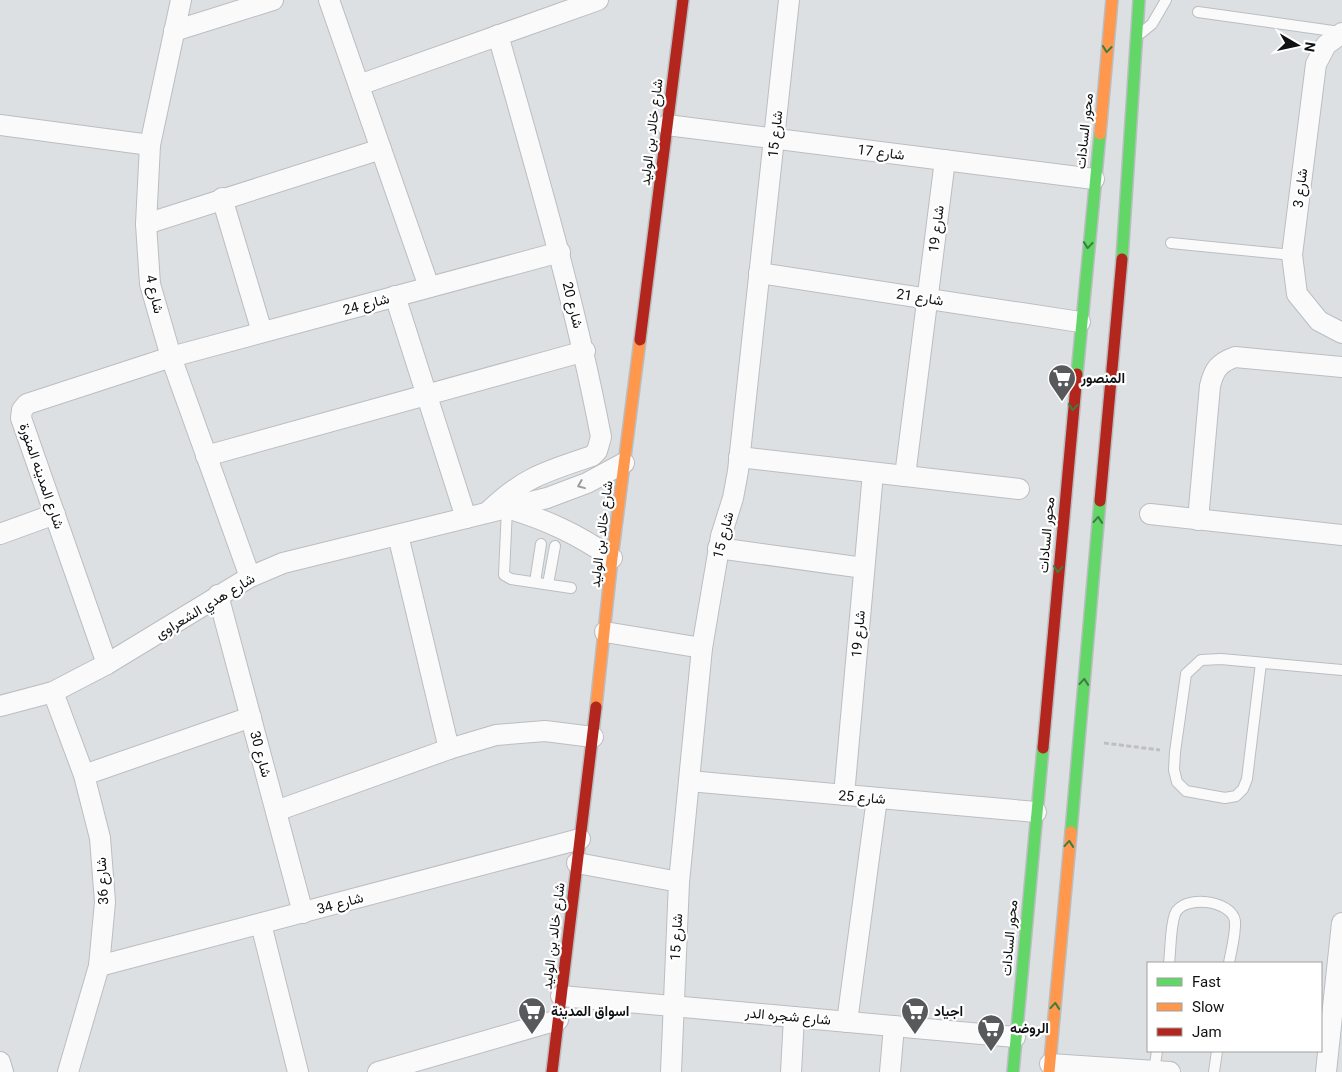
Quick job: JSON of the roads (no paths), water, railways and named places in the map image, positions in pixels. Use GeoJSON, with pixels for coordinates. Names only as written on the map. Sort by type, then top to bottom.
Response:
{"type":"FeatureCollection","features":[{"type":"Feature","properties":{"kind":"street","name":"شارع 4"},"geometry":{"type":"LineString","coordinates":[[181,0],[150,145],[146,224],[150,284],[171,357],[250,577]]}},
{"type":"Feature","properties":{"kind":"street"},"geometry":{"type":"LineString","coordinates":[[174,31],[273,0]]}},
{"type":"Feature","properties":{"kind":"street"},"geometry":{"type":"LineString","coordinates":[[329,0],[429,287]]}},
{"type":"Feature","properties":{"kind":"street"},"geometry":{"type":"LineString","coordinates":[[359,85],[598,0]]}},
{"type":"Feature","properties":{"kind":"street","name":"شارع خالد بن الوليد"},"geometry":{"type":"LineString","coordinates":[[552,1072],[594,737],[612,558],[683,0]]}},
{"type":"Feature","properties":{"kind":"street","name":"شارع 15"},"geometry":{"type":"LineString","coordinates":[[671,1072],[679,882],[702,648],[718,548],[733,498],[739,457],[790,0]]}},
{"type":"Feature","properties":{"kind":"street","name":"محور السادات"},"geometry":{"type":"LineString","coordinates":[[1013,1072],[1080,322],[1112,0]]}},
{"type":"Feature","properties":{"kind":"street"},"geometry":{"type":"LineString","coordinates":[[1139,0],[1116,226],[1078,740],[1049,1068],[1162,1071]]}},
{"type":"Feature","properties":{"kind":"street","name":"شارع 3"},"geometry":{"type":"LineString","coordinates":[[1342,32],[1326,45],[1316,64],[1292,255],[1297,294],[1319,321],[1342,333]]}},
{"type":"Feature","properties":{"kind":"street","name":"شارع 20"},"geometry":{"type":"LineString","coordinates":[[486,513],[508,493],[540,473],[592,456],[597,451],[602,438],[585,351],[560,252],[498,36]]}},
{"type":"Feature","properties":{"kind":"street"},"geometry":{"type":"LineString","coordinates":[[0,125],[150,145]]}},
{"type":"Feature","properties":{"kind":"street","name":"شارع 17"},"geometry":{"type":"LineString","coordinates":[[668,125],[1094,179]]}},
{"type":"Feature","properties":{"kind":"street"},"geometry":{"type":"LineString","coordinates":[[146,224],[222,198],[381,149]]}},
{"type":"Feature","properties":{"kind":"street","name":"شارع 19"},"geometry":{"type":"LineString","coordinates":[[905,476],[945,160]]}},
{"type":"Feature","properties":{"kind":"street"},"geometry":{"type":"LineString","coordinates":[[222,198],[262,332]]}},
{"type":"Feature","properties":{"kind":"street"},"geometry":{"type":"LineString","coordinates":[[1090,223],[1116,226]]}},
{"type":"Feature","properties":{"kind":"street","name":"شارع 24"},"geometry":{"type":"LineString","coordinates":[[171,357],[560,252]]}},
{"type":"Feature","properties":{"kind":"street","name":"شارع 21"},"geometry":{"type":"LineString","coordinates":[[759,272],[1080,322]]}},
{"type":"Feature","properties":{"kind":"street"},"geometry":{"type":"LineString","coordinates":[[395,296],[466,518]]}},
{"type":"Feature","properties":{"kind":"street"},"geometry":{"type":"LineString","coordinates":[[206,456],[585,351]]}},
{"type":"Feature","properties":{"kind":"street","name":"شارع المدينه المنورة"},"geometry":{"type":"LineString","coordinates":[[107,664],[21,418],[27,404],[171,357]]}},
{"type":"Feature","properties":{"kind":"street"},"geometry":{"type":"LineString","coordinates":[[1198,520],[1210,386],[1213,372],[1222,362],[1235,357],[1342,367]]}},
{"type":"Feature","properties":{"kind":"street"},"geometry":{"type":"LineString","coordinates":[[739,457],[1019,489]]}},
{"type":"Feature","properties":{"kind":"street","name":"شارع هدي الشعراوى"},"geometry":{"type":"LineString","coordinates":[[0,706],[53,692],[107,664],[191,615],[250,577],[283,563],[547,498],[587,483],[624,463]]}},
{"type":"Feature","properties":{"kind":"street","name":"شارع 19"},"geometry":{"type":"LineString","coordinates":[[844,795],[872,472]]}},
{"type":"Feature","properties":{"kind":"street"},"geometry":{"type":"LineString","coordinates":[[507,508],[544,520],[580,536],[612,558]]}},
{"type":"Feature","properties":{"kind":"street"},"geometry":{"type":"LineString","coordinates":[[0,534],[55,514]]}},
{"type":"Feature","properties":{"kind":"street"},"geometry":{"type":"LineString","coordinates":[[1150,514],[1342,535]]}},
{"type":"Feature","properties":{"kind":"street"},"geometry":{"type":"LineString","coordinates":[[398,535],[449,749]]}},
{"type":"Feature","properties":{"kind":"street"},"geometry":{"type":"LineString","coordinates":[[718,548],[864,568]]}},
{"type":"Feature","properties":{"kind":"street","name":"شارع 30"},"geometry":{"type":"LineString","coordinates":[[218,596],[303,913]]}},
{"type":"Feature","properties":{"kind":"street"},"geometry":{"type":"LineString","coordinates":[[605,632],[702,648]]}},
{"type":"Feature","properties":{"kind":"street","name":"شارع 36"},"geometry":{"type":"LineString","coordinates":[[53,692],[84,776],[100,838],[105,902],[99,966],[68,1072]]}},
{"type":"Feature","properties":{"kind":"street"},"geometry":{"type":"LineString","coordinates":[[84,776],[251,717]]}},
{"type":"Feature","properties":{"kind":"street"},"geometry":{"type":"LineString","coordinates":[[276,811],[449,749],[496,735],[545,731],[594,737]]}},
{"type":"Feature","properties":{"kind":"street","name":"شارع 25"},"geometry":{"type":"LineString","coordinates":[[689,781],[1036,812]]}},
{"type":"Feature","properties":{"kind":"street"},"geometry":{"type":"LineString","coordinates":[[847,1022],[877,798]]}},
{"type":"Feature","properties":{"kind":"street","name":"شارع 34"},"geometry":{"type":"LineString","coordinates":[[99,966],[580,839]]}},
{"type":"Feature","properties":{"kind":"street"},"geometry":{"type":"LineString","coordinates":[[577,864],[679,882]]}},
{"type":"Feature","properties":{"kind":"street"},"geometry":{"type":"LineString","coordinates":[[1326,1072],[1342,923]]}},
{"type":"Feature","properties":{"kind":"street"},"geometry":{"type":"LineString","coordinates":[[261,924],[298,1072]]}},
{"type":"Feature","properties":{"kind":"street","name":"شارع شجره الدر"},"geometry":{"type":"LineString","coordinates":[[561,996],[1015,1037]]}},
{"type":"Feature","properties":{"kind":"street"},"geometry":{"type":"LineString","coordinates":[[791,1072],[794,1017]]}},
{"type":"Feature","properties":{"kind":"street"},"geometry":{"type":"LineString","coordinates":[[378,1072],[558,1020]]}},
{"type":"Feature","properties":{"kind":"street"},"geometry":{"type":"LineString","coordinates":[[890,1072],[894,1026]]}},
{"type":"Feature","properties":{"kind":"street"},"geometry":{"type":"LineString","coordinates":[[0,1062],[3,1072]]}},
{"type":"Feature","properties":{"kind":"lane"},"geometry":{"type":"LineString","coordinates":[[1136,36],[1152,24],[1166,0]]}},
{"type":"Feature","properties":{"kind":"lane"},"geometry":{"type":"LineString","coordinates":[[1198,12],[1342,32]]}},
{"type":"Feature","properties":{"kind":"lane"},"geometry":{"type":"LineString","coordinates":[[1171,243],[1292,255]]}},
{"type":"Feature","properties":{"kind":"lane"},"geometry":{"type":"LineString","coordinates":[[507,508],[504,575],[511,579],[570,588]]}},
{"type":"Feature","properties":{"kind":"lane"},"geometry":{"type":"LineString","coordinates":[[535,582],[541,544]]}},
{"type":"Feature","properties":{"kind":"lane"},"geometry":{"type":"LineString","coordinates":[[548,584],[555,546]]}},
{"type":"Feature","properties":{"kind":"lane"},"geometry":{"type":"LineString","coordinates":[[1261,663],[1247,779],[1243,789],[1236,796],[1225,798],[1186,791],[1177,782],[1174,770],[1176,752],[1186,674],[1201,660],[1221,659],[1342,670]]}},
{"type":"Feature","properties":{"kind":"lane"},"geometry":{"type":"LineString","coordinates":[[1169,962],[1176,913],[1181,905],[1190,902],[1222,906],[1230,912],[1235,921],[1229,962]]}},
{"type":"Feature","properties":{"kind":"lane"},"geometry":{"type":"LineString","coordinates":[[1157,1052],[1162,1071]]}},
{"type":"Feature","properties":{"kind":"lane"},"geometry":{"type":"LineString","coordinates":[[1214,1072],[1217,1052]]}},
{"type":"Feature","properties":{"kind":"place","name":"المنصور"},"geometry":{"type":"Point","coordinates":[1062,402]}},
{"type":"Feature","properties":{"kind":"place","name":"اسواق المدينة"},"geometry":{"type":"Point","coordinates":[532,1035]}},
{"type":"Feature","properties":{"kind":"place","name":"اجياد"},"geometry":{"type":"Point","coordinates":[915,1035]}},
{"type":"Feature","properties":{"kind":"place","name":"الروضه"},"geometry":{"type":"Point","coordinates":[991,1052]}}]}
